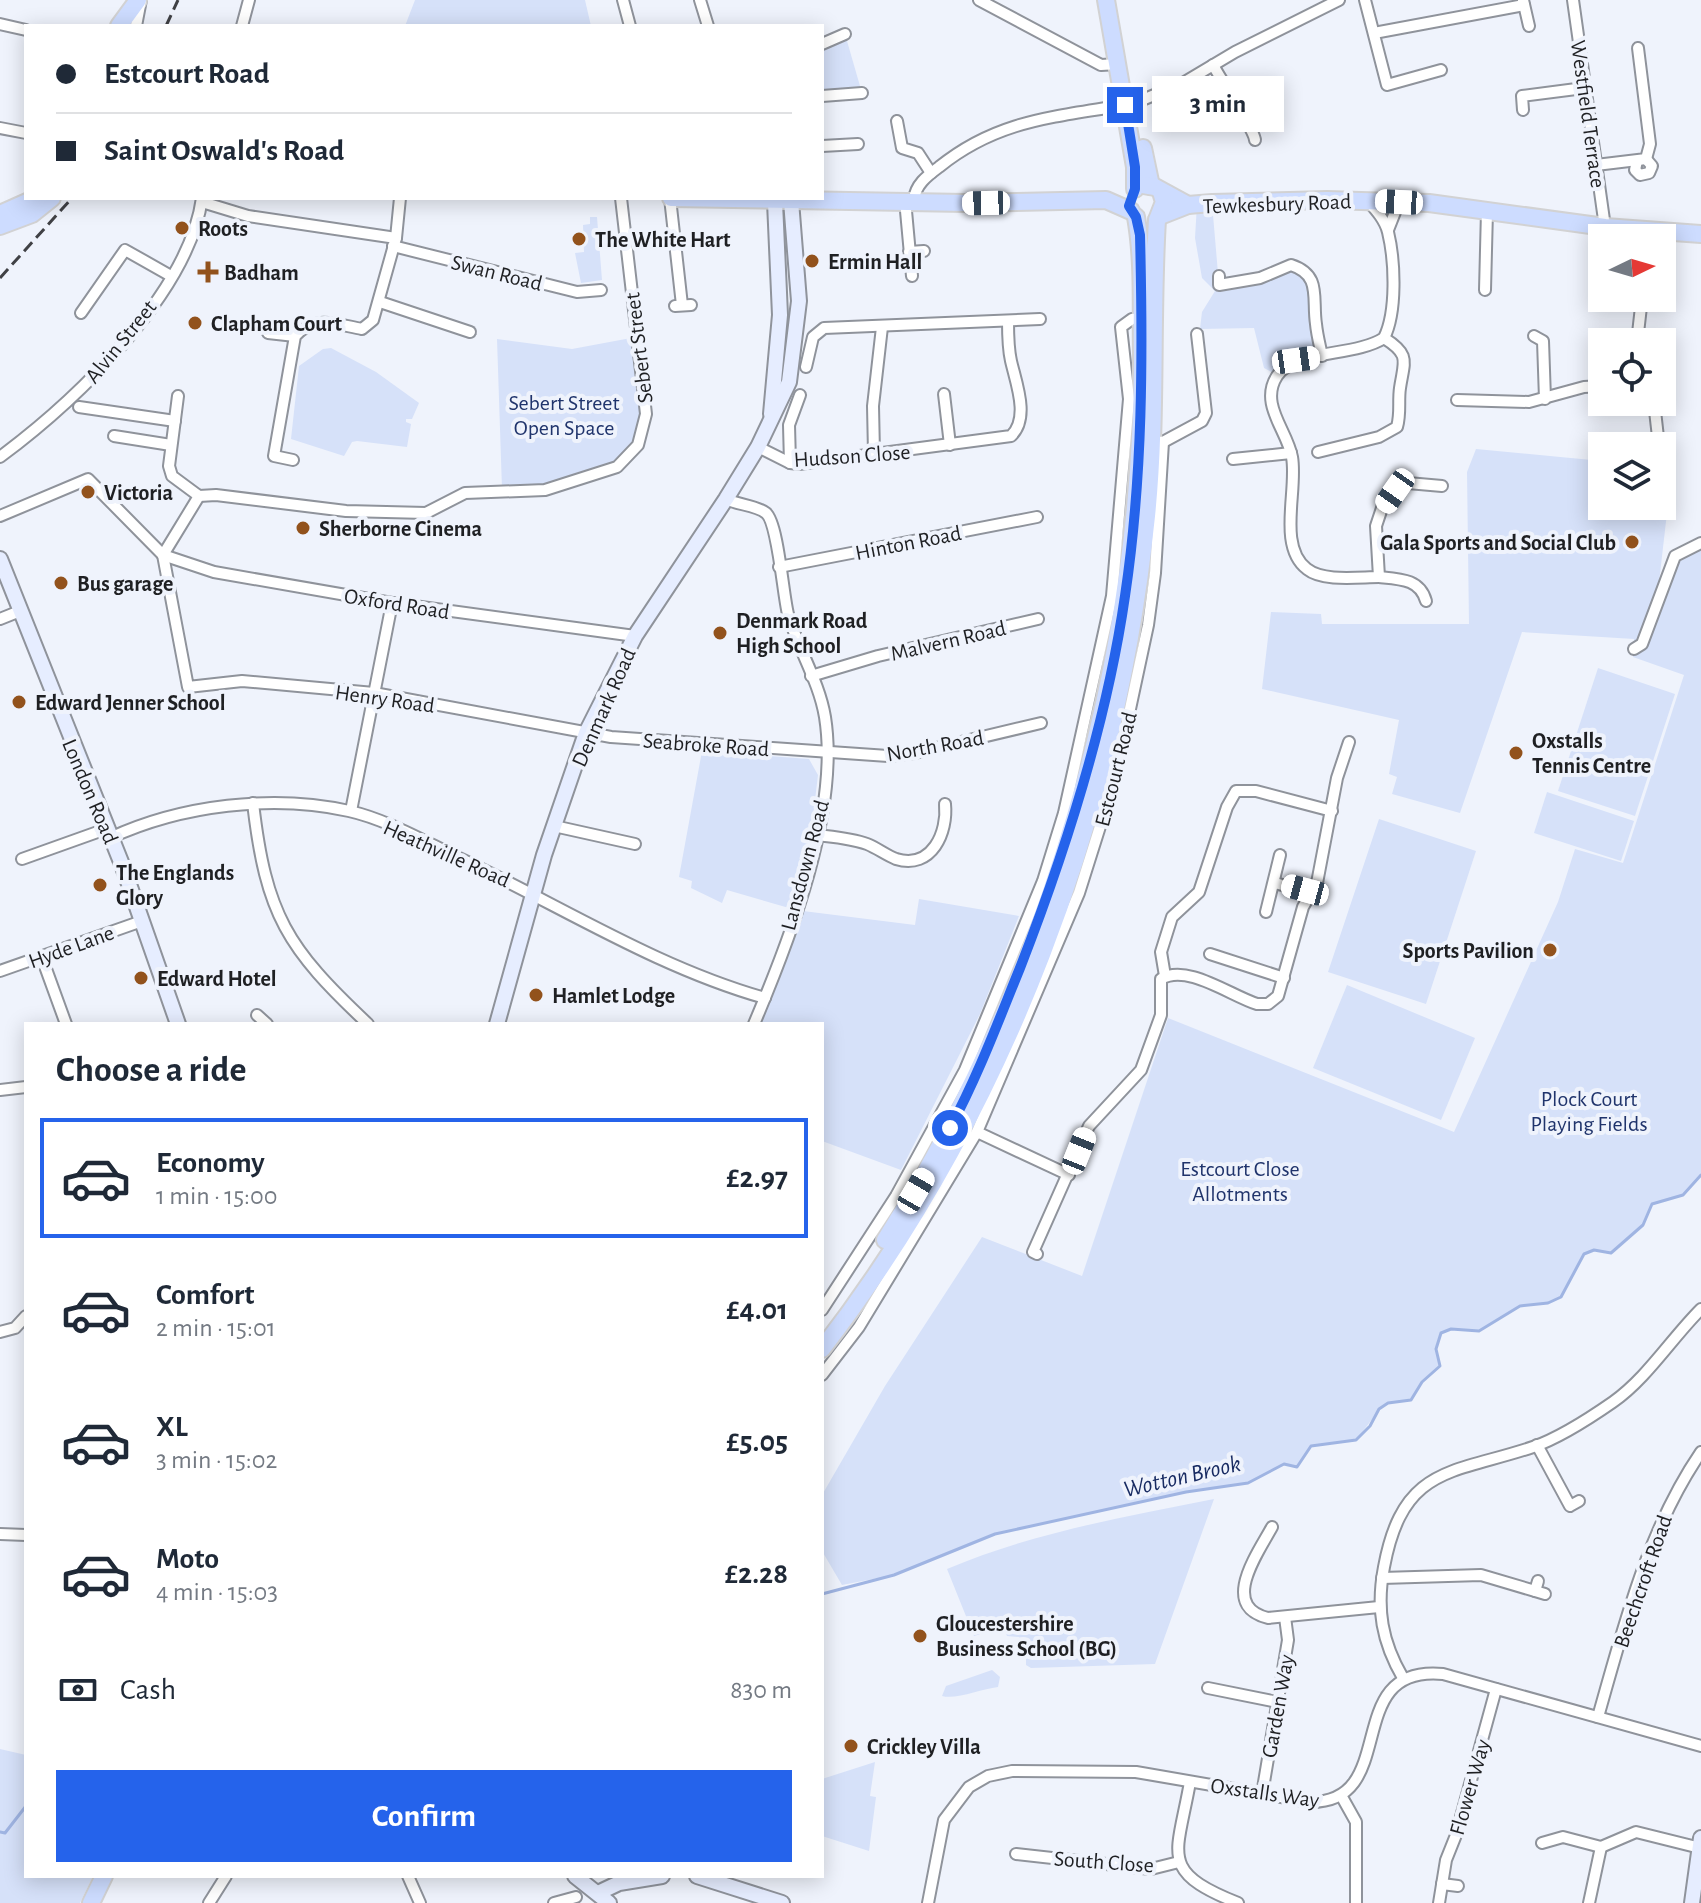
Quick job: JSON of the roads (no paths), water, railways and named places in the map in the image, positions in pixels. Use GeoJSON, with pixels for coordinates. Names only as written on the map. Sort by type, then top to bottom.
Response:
{"type":"FeatureCollection","features":[{"type":"Feature","properties":{"kind":"main road"},"geometry":{"type":"LineString","coordinates":[[121,24],[140,0]]}},
{"type":"Feature","properties":{"kind":"main road"},"geometry":{"type":"LineString","coordinates":[[1106,0],[1118,64],[1130,104]]}},
{"type":"Feature","properties":{"kind":"main road"},"geometry":{"type":"LineString","coordinates":[[733,200],[1106,200],[1145,189],[1116,0]]}},
{"type":"Feature","properties":{"kind":"main road","name":"Tewkesbury Road"},"geometry":{"type":"LineString","coordinates":[[1145,189],[1188,205],[1399,202],[1588,225]]}},
{"type":"Feature","properties":{"kind":"main road","name":"Estcourt Road"},"geometry":{"type":"LineString","coordinates":[[824,1346],[940,1184],[991,1087],[1066,888],[1112,732],[1137,599],[1152,441],[1148,318],[1134,214],[1129,200],[1145,189],[1164,202],[1159,218],[1148,318]]}},
{"type":"Feature","properties":{"kind":"main road"},"geometry":{"type":"LineString","coordinates":[[0,214],[32,200]]}},
{"type":"Feature","properties":{"kind":"main road"},"geometry":{"type":"LineString","coordinates":[[0,226],[32,214],[50,200]]}},
{"type":"Feature","properties":{"kind":"main road"},"geometry":{"type":"LineString","coordinates":[[1106,200],[1134,214],[1159,218]]}},
{"type":"Feature","properties":{"kind":"main road","name":"Tewkesbury Road"},"geometry":{"type":"LineString","coordinates":[[1159,218],[1188,205]]}},
{"type":"Feature","properties":{"kind":"main road","name":"Tewkesbury Road"},"geometry":{"type":"LineString","coordinates":[[1676,234],[1701,234]]}},
{"type":"Feature","properties":{"kind":"main road","name":"Estcourt Road"},"geometry":{"type":"LineString","coordinates":[[824,1332],[976,1079],[1053,884],[1125,598],[1152,441]]}},
{"type":"Feature","properties":{"kind":"main road"},"geometry":{"type":"LineString","coordinates":[[80,1903],[92,1878]]}},
{"type":"Feature","properties":{"kind":"main road"},"geometry":{"type":"LineString","coordinates":[[91,1903],[103,1878]]}},
{"type":"Feature","properties":{"kind":"street"},"geometry":{"type":"LineString","coordinates":[[136,24],[140,0]]}},
{"type":"Feature","properties":{"kind":"street"},"geometry":{"type":"LineString","coordinates":[[243,24],[249,0]]}},
{"type":"Feature","properties":{"kind":"street"},"geometry":{"type":"LineString","coordinates":[[623,0],[629,24]]}},
{"type":"Feature","properties":{"kind":"street"},"geometry":{"type":"LineString","coordinates":[[700,0],[707,24]]}},
{"type":"Feature","properties":{"kind":"street"},"geometry":{"type":"LineString","coordinates":[[979,0],[1101,65],[1118,64]]}},
{"type":"Feature","properties":{"kind":"street"},"geometry":{"type":"LineString","coordinates":[[912,276],[909,200],[931,173],[970,144],[996,130],[1130,104],[1339,0]]}},
{"type":"Feature","properties":{"kind":"street"},"geometry":{"type":"LineString","coordinates":[[1365,0],[1387,85],[1441,70]]}},
{"type":"Feature","properties":{"kind":"street","name":"Westfield Terrace"},"geometry":{"type":"LineString","coordinates":[[1573,0],[1605,224]]}},
{"type":"Feature","properties":{"kind":"street"},"geometry":{"type":"LineString","coordinates":[[1374,33],[1523,2],[1529,26]]}},
{"type":"Feature","properties":{"kind":"street"},"geometry":{"type":"LineString","coordinates":[[0,24],[24,30]]}},
{"type":"Feature","properties":{"kind":"street"},"geometry":{"type":"LineString","coordinates":[[824,43],[845,34]]}},
{"type":"Feature","properties":{"kind":"street"},"geometry":{"type":"LineString","coordinates":[[1596,165],[1641,160],[1650,144],[1638,48]]}},
{"type":"Feature","properties":{"kind":"street"},"geometry":{"type":"LineString","coordinates":[[1213,65],[1239,112],[1257,133]]}},
{"type":"Feature","properties":{"kind":"street"},"geometry":{"type":"LineString","coordinates":[[1523,110],[1522,96],[1584,88]]}},
{"type":"Feature","properties":{"kind":"street"},"geometry":{"type":"LineString","coordinates":[[824,96],[862,93]]}},
{"type":"Feature","properties":{"kind":"street"},"geometry":{"type":"LineString","coordinates":[[897,121],[902,148],[918,153],[931,173]]}},
{"type":"Feature","properties":{"kind":"street"},"geometry":{"type":"LineString","coordinates":[[0,128],[24,133]]}},
{"type":"Feature","properties":{"kind":"street"},"geometry":{"type":"LineString","coordinates":[[824,146],[858,144]]}},
{"type":"Feature","properties":{"kind":"street","name":"Swan Road"},"geometry":{"type":"LineString","coordinates":[[202,200],[248,216],[394,242],[577,292],[601,290]]}},
{"type":"Feature","properties":{"kind":"street","name":"Alvin Street"},"geometry":{"type":"LineString","coordinates":[[0,457],[44,424],[109,360],[171,276],[202,200]]}},
{"type":"Feature","properties":{"kind":"street"},"geometry":{"type":"LineString","coordinates":[[293,460],[274,456],[295,336],[306,325],[319,321],[362,329],[373,320],[394,242],[400,200]]}},
{"type":"Feature","properties":{"kind":"street","name":"Sebert Street"},"geometry":{"type":"LineString","coordinates":[[199,496],[216,495],[346,511],[426,513],[465,493],[545,490],[617,467],[638,445],[644,430],[645,402],[621,200]]}},
{"type":"Feature","properties":{"kind":"street"},"geometry":{"type":"LineString","coordinates":[[670,200],[682,305]]}},
{"type":"Feature","properties":{"kind":"street"},"geometry":{"type":"LineString","coordinates":[[1368,201],[1388,230]]}},
{"type":"Feature","properties":{"kind":"street","name":"Denmark Road"},"geometry":{"type":"LineString","coordinates":[[498,1022],[554,826],[586,733],[635,636],[758,447],[789,382],[799,301],[783,202]]}},
{"type":"Feature","properties":{"kind":"street"},"geometry":{"type":"LineString","coordinates":[[1399,202],[1388,230],[1393,310],[1384,338],[1370,347],[1296,360],[1285,366],[1271,391],[1271,405],[1291,453],[1294,492],[1291,543],[1296,557],[1307,570],[1319,575],[1379,577],[1414,583],[1427,593]]}},
{"type":"Feature","properties":{"kind":"street"},"geometry":{"type":"LineString","coordinates":[[1485,290],[1487,211]]}},
{"type":"Feature","properties":{"kind":"street"},"geometry":{"type":"LineString","coordinates":[[81,313],[125,250],[171,276]]}},
{"type":"Feature","properties":{"kind":"street"},"geometry":{"type":"LineString","coordinates":[[909,252],[924,251]]}},
{"type":"Feature","properties":{"kind":"street"},"geometry":{"type":"LineString","coordinates":[[1217,283],[1260,278],[1291,265],[1308,272],[1316,287],[1316,323],[1322,356]]}},
{"type":"Feature","properties":{"kind":"street"},"geometry":{"type":"LineString","coordinates":[[380,302],[470,332]]}},
{"type":"Feature","properties":{"kind":"street","name":"Estcourt Road"},"geometry":{"type":"LineString","coordinates":[[1069,814],[1112,596],[1129,399],[1121,327],[1148,318]]}},
{"type":"Feature","properties":{"kind":"street"},"geometry":{"type":"LineString","coordinates":[[806,367],[808,349],[820,330],[1040,319]]}},
{"type":"Feature","properties":{"kind":"street","name":"Hudson Close"},"geometry":{"type":"LineString","coordinates":[[758,447],[790,463],[1011,436],[1018,430],[1021,416],[1010,358],[1008,321]]}},
{"type":"Feature","properties":{"kind":"street"},"geometry":{"type":"LineString","coordinates":[[874,453],[873,406],[882,327]]}},
{"type":"Feature","properties":{"kind":"street"},"geometry":{"type":"LineString","coordinates":[[268,333],[295,336]]}},
{"type":"Feature","properties":{"kind":"street"},"geometry":{"type":"LineString","coordinates":[[1152,441],[1202,421],[1206,413],[1200,338]]}},
{"type":"Feature","properties":{"kind":"street"},"geometry":{"type":"LineString","coordinates":[[1324,449],[1379,437],[1397,427],[1406,367],[1397,346],[1384,338]]}},
{"type":"Feature","properties":{"kind":"street"},"geometry":{"type":"LineString","coordinates":[[1543,338],[1545,399]]}},
{"type":"Feature","properties":{"kind":"street"},"geometry":{"type":"LineString","coordinates":[[1465,397],[1503,403],[1545,399],[1588,387]]}},
{"type":"Feature","properties":{"kind":"street"},"geometry":{"type":"LineString","coordinates":[[944,394],[950,445]]}},
{"type":"Feature","properties":{"kind":"street"},"geometry":{"type":"LineString","coordinates":[[790,463],[789,425],[800,395]]}},
{"type":"Feature","properties":{"kind":"street"},"geometry":{"type":"LineString","coordinates":[[0,516],[88,479],[163,555],[199,496],[172,476],[169,466],[178,396]]}},
{"type":"Feature","properties":{"kind":"street"},"geometry":{"type":"LineString","coordinates":[[79,407],[175,421]]}},
{"type":"Feature","properties":{"kind":"street"},"geometry":{"type":"LineString","coordinates":[[114,436],[171,445]]}},
{"type":"Feature","properties":{"kind":"street"},"geometry":{"type":"LineString","coordinates":[[1237,455],[1291,453]]}},
{"type":"Feature","properties":{"kind":"street"},"geometry":{"type":"LineString","coordinates":[[1379,577],[1376,526],[1382,508],[1395,491],[1408,483],[1436,488]]}},
{"type":"Feature","properties":{"kind":"street","name":"Lansdown Road"},"geometry":{"type":"LineString","coordinates":[[726,499],[768,514],[772,521],[789,615],[825,719],[827,752],[817,835],[755,1022]]}},
{"type":"Feature","properties":{"kind":"street","name":"Hinton Road"},"geometry":{"type":"LineString","coordinates":[[779,567],[1037,517]]}},
{"type":"Feature","properties":{"kind":"street"},"geometry":{"type":"LineString","coordinates":[[1634,649],[1642,644],[1675,556],[1701,543]]}},
{"type":"Feature","properties":{"kind":"street","name":"Oxford Road"},"geometry":{"type":"LineString","coordinates":[[163,555],[214,572],[392,603],[635,636]]}},
{"type":"Feature","properties":{"kind":"street","name":"Henry Road"},"geometry":{"type":"LineString","coordinates":[[163,555],[186,683],[192,688],[242,681],[374,693],[586,733]]}},
{"type":"Feature","properties":{"kind":"street","name":"London Road"},"geometry":{"type":"LineString","coordinates":[[0,559],[142,921],[177,1022]]}},
{"type":"Feature","properties":{"kind":"street"},"geometry":{"type":"LineString","coordinates":[[351,811],[392,603]]}},
{"type":"Feature","properties":{"kind":"street"},"geometry":{"type":"LineString","coordinates":[[0,619],[20,611]]}},
{"type":"Feature","properties":{"kind":"street","name":"Malvern Road"},"geometry":{"type":"LineString","coordinates":[[811,676],[878,656],[1038,619]]}},
{"type":"Feature","properties":{"kind":"street","name":"North Road"},"geometry":{"type":"LineString","coordinates":[[827,752],[888,756],[915,753],[1041,723]]}},
{"type":"Feature","properties":{"kind":"street","name":"Seabroke Road"},"geometry":{"type":"LineString","coordinates":[[586,733],[827,752]]}},
{"type":"Feature","properties":{"kind":"street"},"geometry":{"type":"LineString","coordinates":[[1033,1252],[1089,1126],[1141,1070],[1161,1015],[1158,986],[1165,976],[1175,974],[1203,981],[1262,1005],[1278,996],[1303,907],[1317,883],[1349,742]]}},
{"type":"Feature","properties":{"kind":"street"},"geometry":{"type":"LineString","coordinates":[[1165,976],[1161,952],[1172,917],[1199,892],[1227,807],[1236,791],[1256,791],[1332,811]]}},
{"type":"Feature","properties":{"kind":"street"},"geometry":{"type":"LineString","coordinates":[[253,803],[265,880],[284,929],[315,974],[366,1022]]}},
{"type":"Feature","properties":{"kind":"street","name":"Heathville Road"},"geometry":{"type":"LineString","coordinates":[[22,859],[108,833],[199,811],[253,803],[299,803],[351,811],[405,832],[534,893],[614,937],[712,983],[765,998]]}},
{"type":"Feature","properties":{"kind":"street"},"geometry":{"type":"LineString","coordinates":[[817,835],[867,844],[896,859],[910,860],[923,857],[943,837],[950,810]]}},
{"type":"Feature","properties":{"kind":"street"},"geometry":{"type":"LineString","coordinates":[[554,826],[635,844]]}},
{"type":"Feature","properties":{"kind":"street"},"geometry":{"type":"LineString","coordinates":[[1266,912],[1280,855]]}},
{"type":"Feature","properties":{"kind":"street"},"geometry":{"type":"LineString","coordinates":[[1275,883],[1311,893]]}},
{"type":"Feature","properties":{"kind":"street","name":"Hyde Lane"},"geometry":{"type":"LineString","coordinates":[[0,971],[42,958],[55,949],[142,921]]}},
{"type":"Feature","properties":{"kind":"street"},"geometry":{"type":"LineString","coordinates":[[1210,954],[1284,978]]}},
{"type":"Feature","properties":{"kind":"street"},"geometry":{"type":"LineString","coordinates":[[42,958],[65,1022]]}},
{"type":"Feature","properties":{"kind":"street"},"geometry":{"type":"LineString","coordinates":[[257,1015],[265,1022]]}},
{"type":"Feature","properties":{"kind":"street"},"geometry":{"type":"LineString","coordinates":[[0,1090],[24,1087]]}},
{"type":"Feature","properties":{"kind":"street","name":"Estcourt Road"},"geometry":{"type":"LineString","coordinates":[[824,1372],[859,1327],[940,1184],[977,1132],[991,1087]]}},
{"type":"Feature","properties":{"kind":"street"},"geometry":{"type":"LineString","coordinates":[[977,1132],[1069,1175]]}},
{"type":"Feature","properties":{"kind":"street","name":"Estcourt Road"},"geometry":{"type":"LineString","coordinates":[[824,1307],[902,1200]]}},
{"type":"Feature","properties":{"kind":"street"},"geometry":{"type":"LineString","coordinates":[[1701,1309],[1630,1388],[1537,1445],[1452,1468],[1429,1481],[1400,1519],[1389,1545],[1379,1607],[1384,1636],[1403,1678],[1422,1673],[1443,1674],[1701,1746]]}},
{"type":"Feature","properties":{"kind":"street"},"geometry":{"type":"LineString","coordinates":[[0,1332],[15,1328],[24,1318]]}},
{"type":"Feature","properties":{"kind":"street"},"geometry":{"type":"LineString","coordinates":[[1537,1445],[1570,1506],[1579,1501]]}},
{"type":"Feature","properties":{"kind":"street","name":"Beechcroft Road"},"geometry":{"type":"LineString","coordinates":[[1598,1717],[1652,1543],[1669,1504],[1701,1452]]}},
{"type":"Feature","properties":{"kind":"street"},"geometry":{"type":"LineString","coordinates":[[1257,1529],[1270,1532],[1243,1583],[1242,1592],[1253,1612],[1268,1618],[1379,1607]]}},
{"type":"Feature","properties":{"kind":"street"},"geometry":{"type":"LineString","coordinates":[[0,1534],[24,1535]]}},
{"type":"Feature","properties":{"kind":"street"},"geometry":{"type":"LineString","coordinates":[[1382,1578],[1481,1575],[1539,1589]]}},
{"type":"Feature","properties":{"kind":"street","name":"Garden Way"},"geometry":{"type":"LineString","coordinates":[[1262,1794],[1288,1640],[1285,1617]]}},
{"type":"Feature","properties":{"kind":"street","name":"Oxstalls Way"},"geometry":{"type":"LineString","coordinates":[[928,1903],[944,1820],[969,1787],[988,1776],[1012,1771],[1136,1772],[1310,1802],[1342,1797],[1360,1774],[1380,1706],[1403,1678]]}},
{"type":"Feature","properties":{"kind":"street"},"geometry":{"type":"LineString","coordinates":[[1208,1688],[1278,1702]]}},
{"type":"Feature","properties":{"kind":"street","name":"Flower Way"},"geometry":{"type":"LineString","coordinates":[[1439,1903],[1446,1860],[1456,1835],[1496,1689]]}},
{"type":"Feature","properties":{"kind":"street"},"geometry":{"type":"LineString","coordinates":[[1190,1782],[1178,1850],[1184,1875],[1205,1890],[1238,1903]]}},
{"type":"Feature","properties":{"kind":"street"},"geometry":{"type":"LineString","coordinates":[[1342,1797],[1356,1822],[1356,1903]]}},
{"type":"Feature","properties":{"kind":"street"},"geometry":{"type":"LineString","coordinates":[[1542,1843],[1563,1837],[1601,1847],[1636,1832],[1700,1843],[1692,1903]]}},
{"type":"Feature","properties":{"kind":"street"},"geometry":{"type":"LineString","coordinates":[[1589,1903],[1601,1847]]}},
{"type":"Feature","properties":{"kind":"street","name":"South Close"},"geometry":{"type":"LineString","coordinates":[[1016,1854],[1030,1851],[1151,1869],[1179,1862]]}},
{"type":"Feature","properties":{"kind":"street"},"geometry":{"type":"LineString","coordinates":[[209,1903],[225,1878]]}},
{"type":"Feature","properties":{"kind":"street"},"geometry":{"type":"LineString","coordinates":[[409,1878],[420,1903]]}},
{"type":"Feature","properties":{"kind":"street"},"geometry":{"type":"LineString","coordinates":[[578,1878],[604,1898],[619,1883],[650,1878]]}},
{"type":"Feature","properties":{"kind":"street"},"geometry":{"type":"LineString","coordinates":[[703,1878],[782,1903]]}},
{"type":"Feature","properties":{"kind":"street"},"geometry":{"type":"LineString","coordinates":[[1442,1884],[1458,1886]]}},
{"type":"Feature","properties":{"kind":"street"},"geometry":{"type":"LineString","coordinates":[[554,1903],[576,1897]]}},
{"type":"Feature","properties":{"kind":"waterway","name":"Wotton Brook"},"geometry":{"type":"LineString","coordinates":[[824,1593],[894,1575],[995,1534],[1186,1492],[1248,1483],[1284,1464],[1297,1467],[1311,1446],[1356,1440],[1370,1426],[1379,1409],[1388,1403],[1411,1400],[1422,1382],[1440,1366],[1436,1349],[1441,1333],[1451,1329],[1479,1331],[1520,1306],[1548,1303],[1561,1297],[1584,1254],[1594,1250],[1611,1253],[1643,1225],[1652,1204],[1683,1195],[1701,1175]]}},
{"type":"Feature","properties":{"kind":"waterway","name":"Wotton Brook"},"geometry":{"type":"LineString","coordinates":[[0,1832],[5,1833],[24,1809]]}},
{"type":"Feature","properties":{"kind":"railway"},"geometry":{"type":"LineString","coordinates":[[167,24],[178,0]]}},
{"type":"Feature","properties":{"kind":"railway"},"geometry":{"type":"LineString","coordinates":[[0,278],[70,200]]}},
{"type":"Feature","properties":{"kind":"place","name":"Roots"},"geometry":{"type":"Point","coordinates":[182,228]}},
{"type":"Feature","properties":{"kind":"place","name":"The White Hart"},"geometry":{"type":"Point","coordinates":[579,239]}},
{"type":"Feature","properties":{"kind":"place","name":"Ermin Hall"},"geometry":{"type":"Point","coordinates":[812,261]}},
{"type":"Feature","properties":{"kind":"place","name":"Badham"},"geometry":{"type":"Point","coordinates":[208,272]}},
{"type":"Feature","properties":{"kind":"place","name":"Clapham Court"},"geometry":{"type":"Point","coordinates":[195,323]}},
{"type":"Feature","properties":{"kind":"place","name":"Victoria"},"geometry":{"type":"Point","coordinates":[88,492]}},
{"type":"Feature","properties":{"kind":"place","name":"Sherborne Cinema"},"geometry":{"type":"Point","coordinates":[303,528]}},
{"type":"Feature","properties":{"kind":"place","name":"Gala Sports and Social Club"},"geometry":{"type":"Point","coordinates":[1632,542]}},
{"type":"Feature","properties":{"kind":"place","name":"Bus garage"},"geometry":{"type":"Point","coordinates":[61,583]}},
{"type":"Feature","properties":{"kind":"place","name":"Denmark Road High School"},"geometry":{"type":"Point","coordinates":[720,633]}},
{"type":"Feature","properties":{"kind":"place","name":"Edward Jenner School"},"geometry":{"type":"Point","coordinates":[19,702]}},
{"type":"Feature","properties":{"kind":"place","name":"Oxstalls Tennis Centre"},"geometry":{"type":"Point","coordinates":[1516,753]}},
{"type":"Feature","properties":{"kind":"place","name":"The Englands Glory"},"geometry":{"type":"Point","coordinates":[100,885]}},
{"type":"Feature","properties":{"kind":"place","name":"Sports Pavilion"},"geometry":{"type":"Point","coordinates":[1550,950]}},
{"type":"Feature","properties":{"kind":"place","name":"Edward Hotel"},"geometry":{"type":"Point","coordinates":[141,978]}},
{"type":"Feature","properties":{"kind":"place","name":"Hamlet Lodge"},"geometry":{"type":"Point","coordinates":[536,995]}},
{"type":"Feature","properties":{"kind":"place","name":"Gloucestershire Business School (BG)"},"geometry":{"type":"Point","coordinates":[920,1636]}},
{"type":"Feature","properties":{"kind":"place","name":"Crickley Villa"},"geometry":{"type":"Point","coordinates":[851,1746]}},
{"type":"Feature","properties":{"kind":"park label","name":"Sebert Street Open Space"},"geometry":{"type":"Point","coordinates":[564,414]}},
{"type":"Feature","properties":{"kind":"park label","name":"Plock Court Playing Fields"},"geometry":{"type":"Point","coordinates":[1589,1110]}},
{"type":"Feature","properties":{"kind":"park label","name":"Estcourt Close Allotments"},"geometry":{"type":"Point","coordinates":[1240,1180]}}]}
